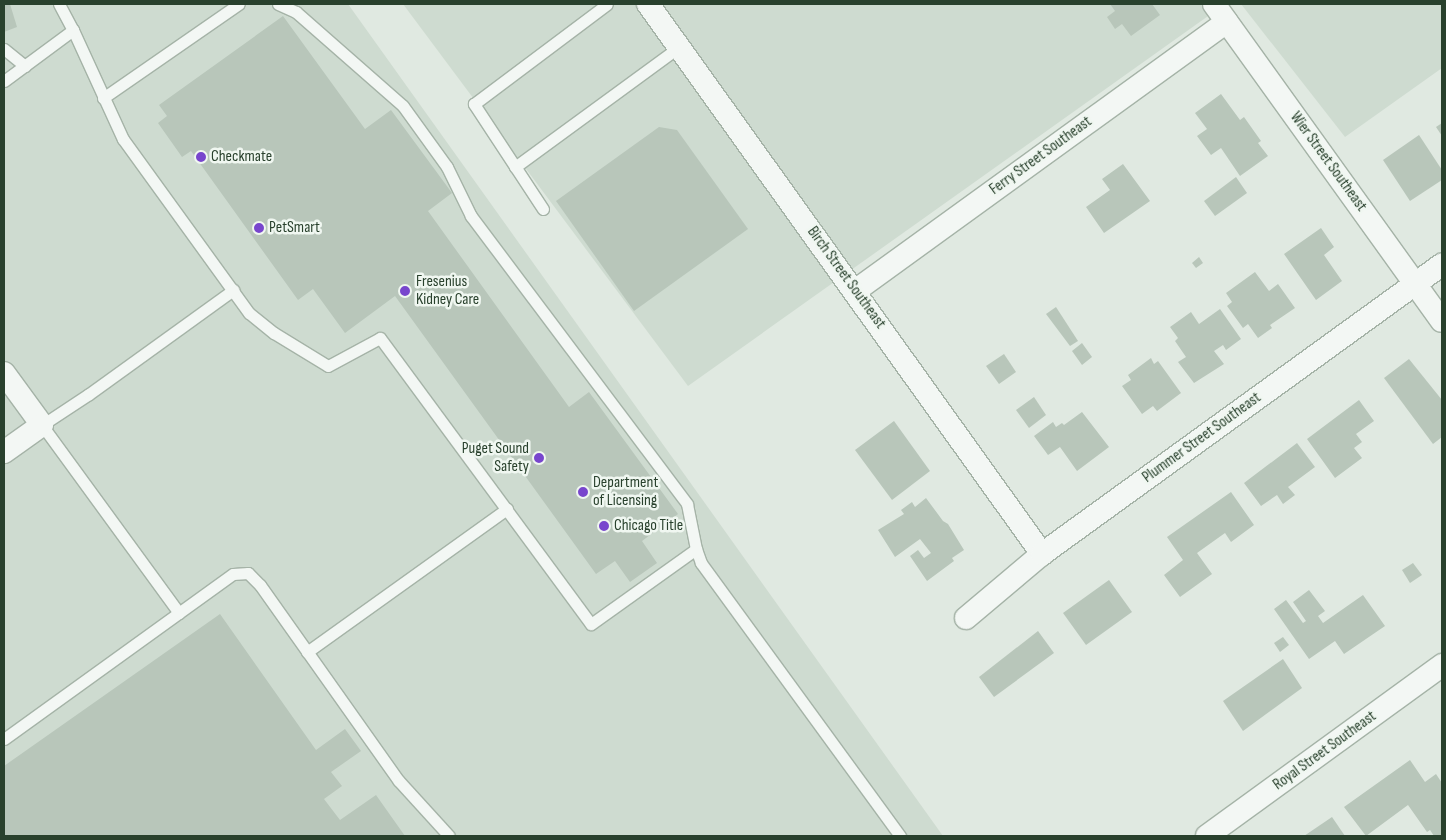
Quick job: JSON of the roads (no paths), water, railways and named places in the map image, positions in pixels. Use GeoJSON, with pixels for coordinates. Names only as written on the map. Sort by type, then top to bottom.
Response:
{"type":"FeatureCollection","features":[{"type":"Feature","properties":{"kind":"street","name":"Birch Street Southeast"},"geometry":{"type":"LineString","coordinates":[[648,4],[1042,554]]}},
{"type":"Feature","properties":{"kind":"street","name":"Wier Street Southeast"},"geometry":{"type":"LineString","coordinates":[[1221,13],[1442,321]]}},
{"type":"Feature","properties":{"kind":"street","name":"Ferry Street Southeast"},"geometry":{"type":"LineString","coordinates":[[855,291],[1221,13]]}},
{"type":"Feature","properties":{"kind":"street","name":"Plummer Street Southeast"},"geometry":{"type":"LineString","coordinates":[[966,618],[1042,554],[1442,264]]}},
{"type":"Feature","properties":{"kind":"street"},"geometry":{"type":"LineString","coordinates":[[4,373],[42,425],[4,452]]}},
{"type":"Feature","properties":{"kind":"street","name":"Royal Street Southeast"},"geometry":{"type":"LineString","coordinates":[[1207,836],[1442,666]]}},
{"type":"Feature","properties":{"kind":"lane"},"geometry":{"type":"LineString","coordinates":[[59,4],[74,30],[123,139],[249,313],[274,334],[328,366],[380,338],[592,624],[696,549]]}},
{"type":"Feature","properties":{"kind":"lane"},"geometry":{"type":"LineString","coordinates":[[103,98],[239,4]]}},
{"type":"Feature","properties":{"kind":"lane"},"geometry":{"type":"LineString","coordinates":[[278,4],[296,12],[403,106],[447,167],[471,216],[687,504],[696,549],[701,563],[900,836]]}},
{"type":"Feature","properties":{"kind":"lane"},"geometry":{"type":"LineString","coordinates":[[543,209],[474,104],[607,4]]}},
{"type":"Feature","properties":{"kind":"lane"},"geometry":{"type":"LineString","coordinates":[[4,81],[74,30]]}},
{"type":"Feature","properties":{"kind":"lane"},"geometry":{"type":"LineString","coordinates":[[515,166],[679,47]]}},
{"type":"Feature","properties":{"kind":"lane"},"geometry":{"type":"LineString","coordinates":[[4,49],[25,66]]}},
{"type":"Feature","properties":{"kind":"lane"},"geometry":{"type":"LineString","coordinates":[[178,613],[42,425],[89,394],[233,290]]}},
{"type":"Feature","properties":{"kind":"lane"},"geometry":{"type":"LineString","coordinates":[[307,652],[506,509]]}},
{"type":"Feature","properties":{"kind":"lane"},"geometry":{"type":"LineString","coordinates":[[4,739],[233,574],[248,573],[260,585],[399,782],[449,836]]}},
{"type":"Feature","properties":{"kind":"place","name":"Checkmate"},"geometry":{"type":"Point","coordinates":[201,157]}},
{"type":"Feature","properties":{"kind":"place","name":"PetSmart"},"geometry":{"type":"Point","coordinates":[259,228]}},
{"type":"Feature","properties":{"kind":"place","name":"Fresenius Kidney Care"},"geometry":{"type":"Point","coordinates":[405,291]}},
{"type":"Feature","properties":{"kind":"place","name":"Puget Sound Safety"},"geometry":{"type":"Point","coordinates":[539,458]}},
{"type":"Feature","properties":{"kind":"place","name":"Department of Licensing"},"geometry":{"type":"Point","coordinates":[583,492]}},
{"type":"Feature","properties":{"kind":"place","name":"Chicago Title"},"geometry":{"type":"Point","coordinates":[604,526]}}]}
